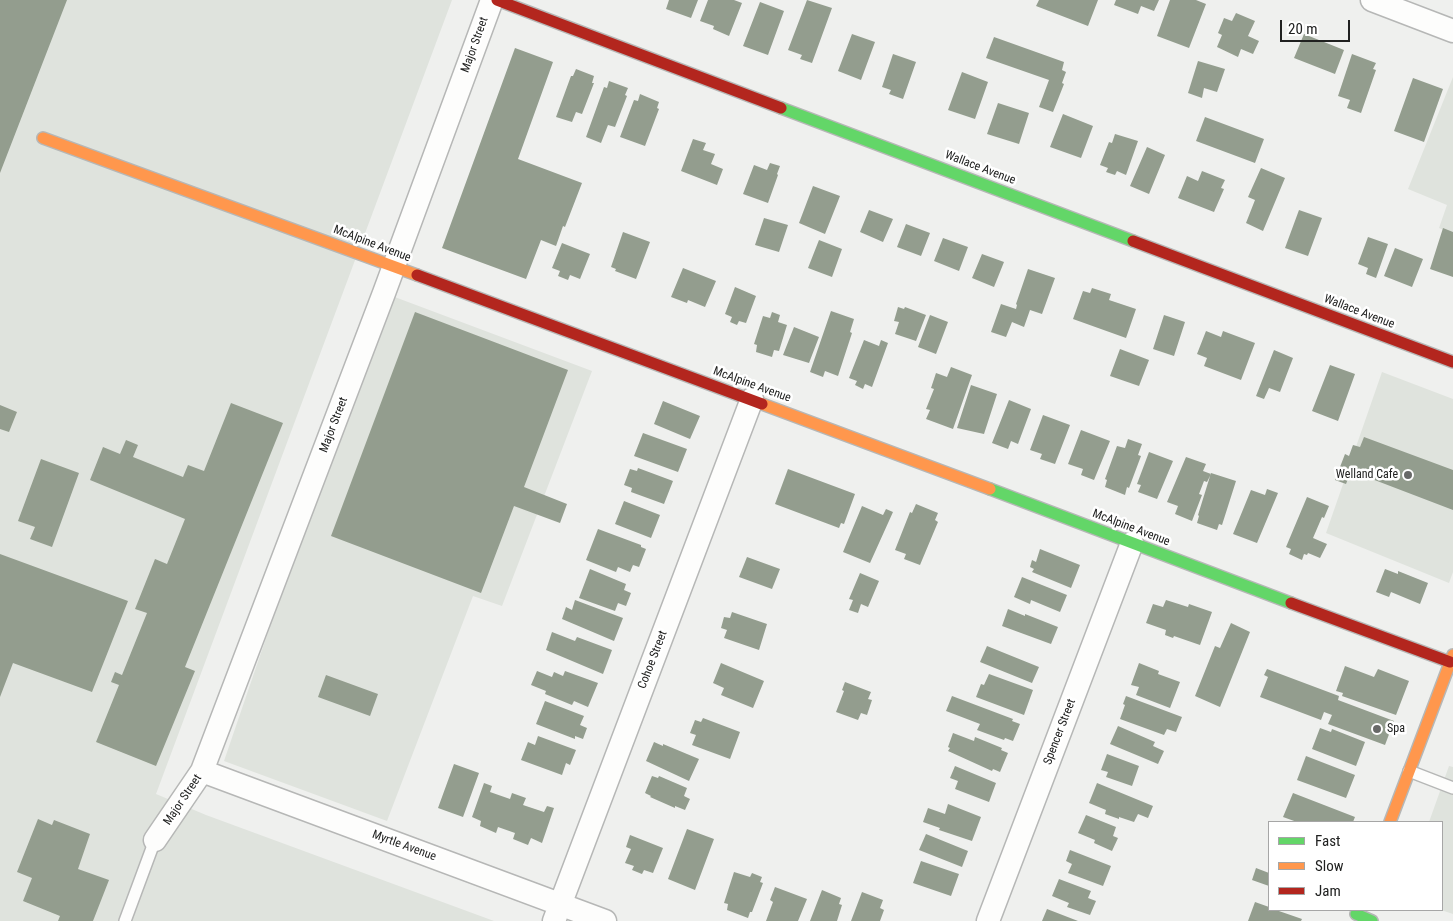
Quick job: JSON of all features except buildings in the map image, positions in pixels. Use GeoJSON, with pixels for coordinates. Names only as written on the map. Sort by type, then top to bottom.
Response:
{"type":"FeatureCollection","features":[{"type":"Feature","properties":{"kind":"street","name":"Major Street"},"geometry":{"type":"LineString","coordinates":[[155,840],[202,771],[394,267],[492,0]]}},
{"type":"Feature","properties":{"kind":"street","name":"Wallace Avenue"},"geometry":{"type":"LineString","coordinates":[[497,0],[1453,362]]}},
{"type":"Feature","properties":{"kind":"street"},"geometry":{"type":"LineString","coordinates":[[1372,0],[1453,31]]}},
{"type":"Feature","properties":{"kind":"street","name":"McAlpine Avenue"},"geometry":{"type":"LineString","coordinates":[[43,138],[290,227],[1132,543],[1452,658]]}},
{"type":"Feature","properties":{"kind":"street","name":"Cohoe Street"},"geometry":{"type":"LineString","coordinates":[[557,913],[752,400]]}},
{"type":"Feature","properties":{"kind":"street","name":"Spencer Street"},"geometry":{"type":"LineString","coordinates":[[988,921],[1132,543]]}},
{"type":"Feature","properties":{"kind":"street"},"geometry":{"type":"LineString","coordinates":[[1390,821],[1452,658]]}},
{"type":"Feature","properties":{"kind":"street","name":"Myrtle Avenue"},"geometry":{"type":"LineString","coordinates":[[202,771],[557,913],[605,921]]}},
{"type":"Feature","properties":{"kind":"street"},"geometry":{"type":"LineString","coordinates":[[1355,915],[1372,921]]}},
{"type":"Feature","properties":{"kind":"lane"},"geometry":{"type":"LineString","coordinates":[[1409,770],[1453,788]]}},
{"type":"Feature","properties":{"kind":"lane"},"geometry":{"type":"LineString","coordinates":[[125,921],[155,840]]}},
{"type":"Feature","properties":{"kind":"shaded area"},"geometry":{"type":"Polygon","coordinates":[[[0,0],[452,0],[156,794],[206,815],[494,921],[0,921],[0,0]]]}},
{"type":"Feature","properties":{"kind":"shaded area"},"geometry":{"type":"Polygon","coordinates":[[[1453,77],[1453,234],[1439,228],[1447,205],[1408,189],[1453,77]]]}},
{"type":"Feature","properties":{"kind":"shaded area"},"geometry":{"type":"Polygon","coordinates":[[[384,293],[592,371],[502,606],[473,596],[387,821],[224,761],[384,293]]]}},
{"type":"Feature","properties":{"kind":"shaded area"},"geometry":{"type":"Polygon","coordinates":[[[1382,372],[1453,399],[1453,572],[1449,583],[1326,533],[1382,372]]]}},
{"type":"Feature","properties":{"kind":"shaded area"},"geometry":{"type":"Polygon","coordinates":[[[1449,766],[1453,767],[1453,914],[1443,911],[1443,821],[1429,821],[1449,766]]]}},
{"type":"Feature","properties":{"kind":"traffic: fast"},"geometry":{"type":"LineString","coordinates":[[781,108],[1133,241]]}},
{"type":"Feature","properties":{"kind":"traffic: fast"},"geometry":{"type":"LineString","coordinates":[[990,489],[1291,603]]}},
{"type":"Feature","properties":{"kind":"traffic: fast"},"geometry":{"type":"LineString","coordinates":[[1356,914],[1372,921]]}},
{"type":"Feature","properties":{"kind":"traffic: slow"},"geometry":{"type":"LineString","coordinates":[[43,138],[417,275]]}},
{"type":"Feature","properties":{"kind":"traffic: slow"},"geometry":{"type":"LineString","coordinates":[[762,404],[990,489]]}},
{"type":"Feature","properties":{"kind":"traffic: slow"},"geometry":{"type":"LineString","coordinates":[[1390,821],[1453,655]]}},
{"type":"Feature","properties":{"kind":"traffic: jam"},"geometry":{"type":"LineString","coordinates":[[497,0],[781,108]]}},
{"type":"Feature","properties":{"kind":"traffic: jam"},"geometry":{"type":"LineString","coordinates":[[1133,241],[1453,362]]}},
{"type":"Feature","properties":{"kind":"traffic: jam"},"geometry":{"type":"LineString","coordinates":[[417,275],[762,404]]}},
{"type":"Feature","properties":{"kind":"traffic: jam"},"geometry":{"type":"LineString","coordinates":[[1291,603],[1450,662]]}},
{"type":"Feature","properties":{"kind":"place","name":"Welland Cafe"},"geometry":{"type":"Point","coordinates":[1408,475]}},
{"type":"Feature","properties":{"kind":"place","name":"Spa"},"geometry":{"type":"Point","coordinates":[1377,729]}}]}
